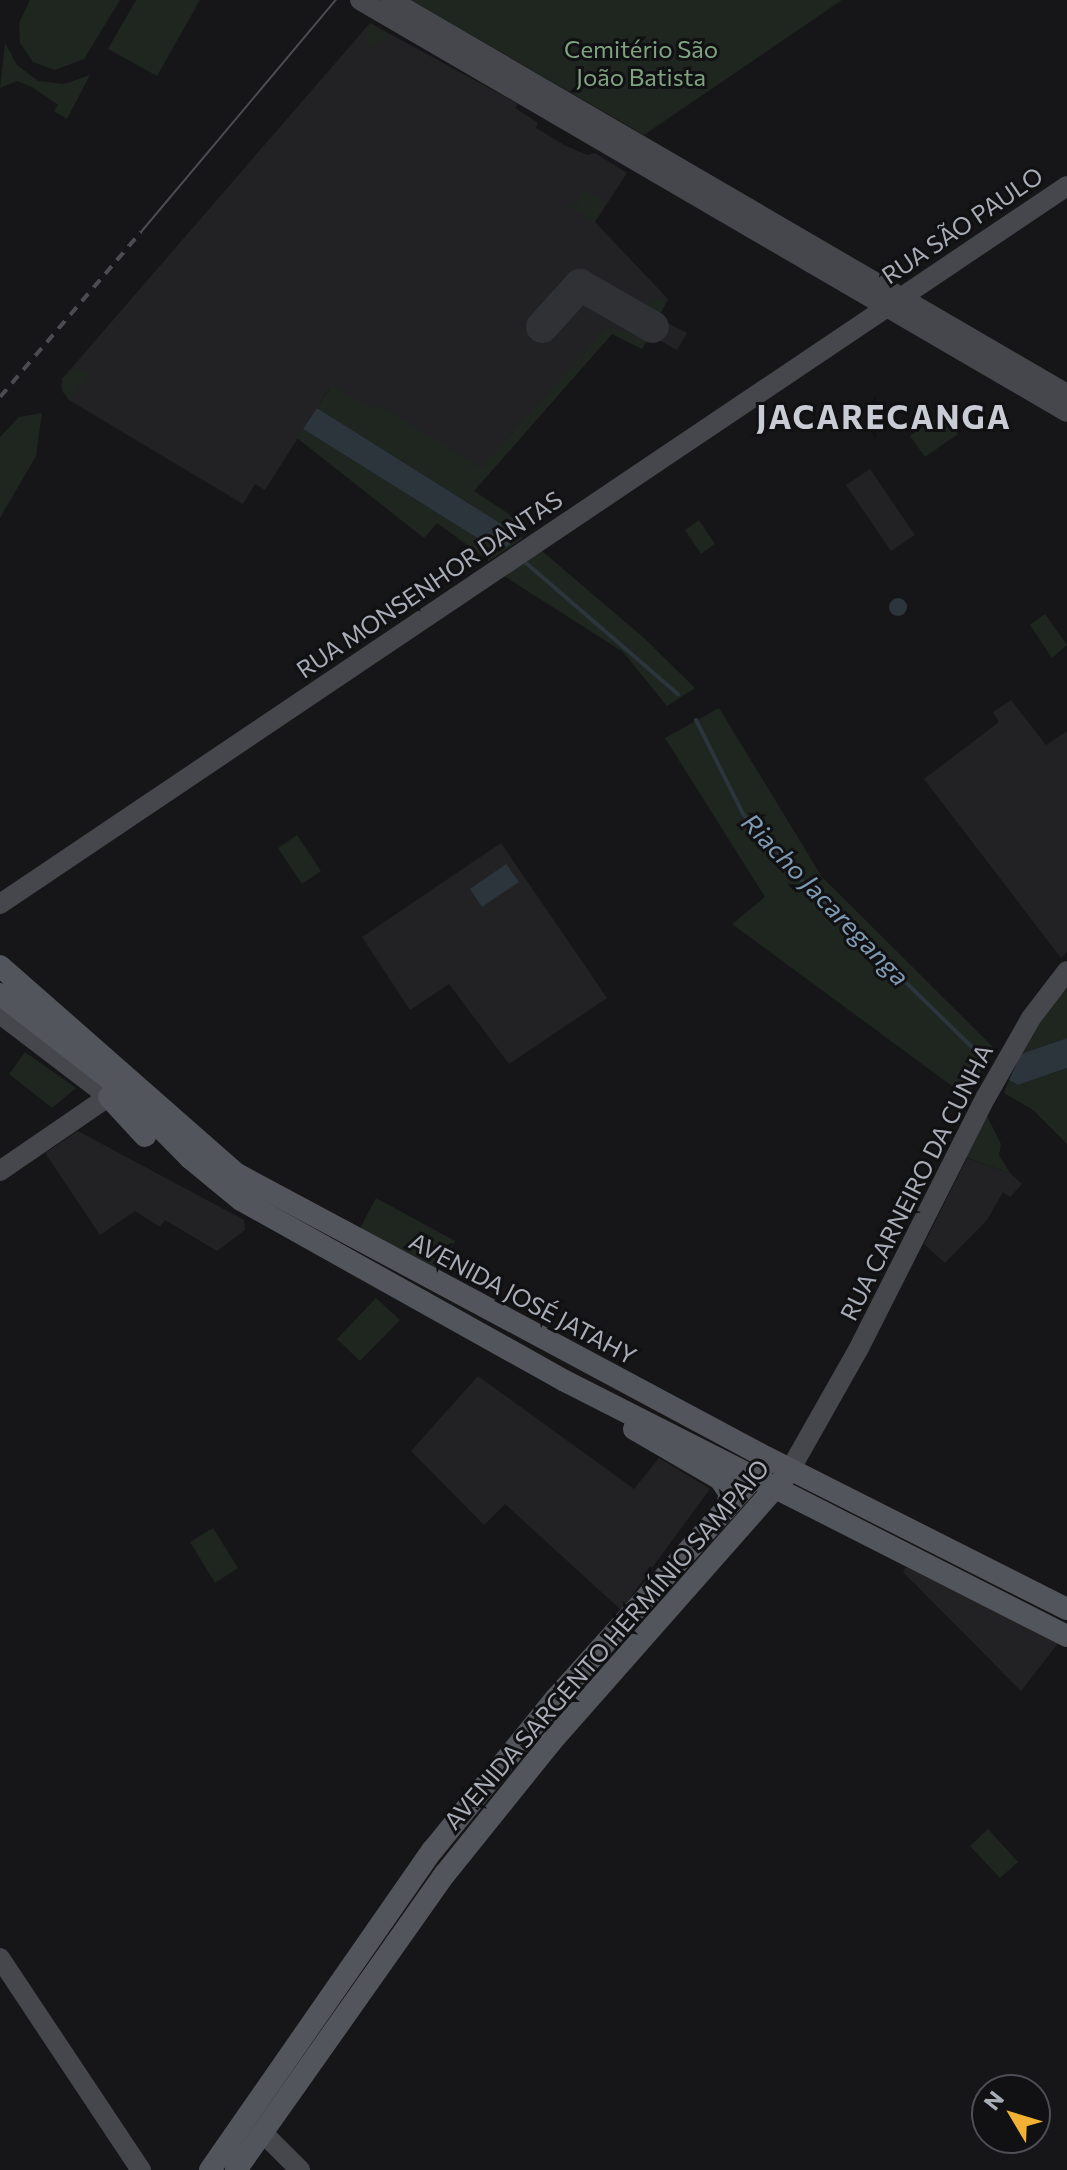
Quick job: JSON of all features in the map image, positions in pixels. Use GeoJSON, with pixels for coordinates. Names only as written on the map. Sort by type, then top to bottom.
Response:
{"type":"FeatureCollection","features":[{"type":"Feature","properties":{"kind":"main road","name":"AVENIDA JOSÉ JATAHY"},"geometry":{"type":"LineString","coordinates":[[0,966],[68,1030],[121,1088],[185,1174],[241,1200],[565,1381],[776,1488],[975,1576],[1067,1609]]}},
{"type":"Feature","properties":{"kind":"main road","name":"AVENIDA JOSÉ JATAHY"},"geometry":{"type":"LineString","coordinates":[[0,994],[227,1167],[473,1302],[780,1464],[975,1576],[1067,1636]]}},
{"type":"Feature","properties":{"kind":"main road"},"geometry":{"type":"LineString","coordinates":[[418,1298],[430,1290],[431,1279]]}},
{"type":"Feature","properties":{"kind":"main road"},"geometry":{"type":"LineString","coordinates":[[461,1322],[458,1306],[473,1302]]}},
{"type":"Feature","properties":{"kind":"main road"},"geometry":{"type":"LineString","coordinates":[[565,1381],[595,1407],[720,1479],[730,1494],[726,1509]]}},
{"type":"Feature","properties":{"kind":"main road","name":"AVENIDA SARGENTO HERMÍNIO SAMPAIO"},"geometry":{"type":"LineString","coordinates":[[210,2170],[428,1856],[556,1698],[755,1477],[780,1464]]}},
{"type":"Feature","properties":{"kind":"main road","name":"AVENIDA SARGENTO HERMÍNIO SAMPAIO"},"geometry":{"type":"LineString","coordinates":[[236,2170],[445,1874],[551,1742],[776,1488],[780,1464]]}},
{"type":"Feature","properties":{"kind":"street"},"geometry":{"type":"LineString","coordinates":[[360,0],[893,302],[1067,394]]}},
{"type":"Feature","properties":{"kind":"street"},"geometry":{"type":"LineString","coordinates":[[391,0],[893,302],[1067,412]]}},
{"type":"Feature","properties":{"kind":"street","name":"RUA SÃO PAULO"},"geometry":{"type":"LineString","coordinates":[[893,302],[1067,186]]}},
{"type":"Feature","properties":{"kind":"street","name":"RUA MONSENHOR DANTAS"},"geometry":{"type":"LineString","coordinates":[[0,904],[893,302]]}},
{"type":"Feature","properties":{"kind":"street","name":"RUA CARNEIRO DA CUNHA"},"geometry":{"type":"LineString","coordinates":[[815,1421],[858,1350],[986,1097],[1031,1018],[1067,971]]}},
{"type":"Feature","properties":{"kind":"street"},"geometry":{"type":"LineString","coordinates":[[0,1014],[121,1088],[0,1171]]}},
{"type":"Feature","properties":{"kind":"street","name":"AVENIDA SARGENTO HERMÍNIO SAMPAIO"},"geometry":{"type":"LineString","coordinates":[[780,1464],[815,1421]]}},
{"type":"Feature","properties":{"kind":"street"},"geometry":{"type":"LineString","coordinates":[[0,1958],[141,2170]]}},
{"type":"Feature","properties":{"kind":"street"},"geometry":{"type":"LineString","coordinates":[[262,2132],[300,2170]]}},
{"type":"Feature","properties":{"kind":"shaded area"},"geometry":{"type":"Polygon","coordinates":[[[370,23],[518,104],[515,108],[538,123],[536,128],[564,145],[587,155],[595,153],[627,173],[595,222],[668,299],[658,318],[687,333],[677,350],[650,335],[642,349],[612,334],[481,482],[329,389],[265,490],[255,484],[243,504],[69,400],[62,391],[62,379],[370,23]]]}},
{"type":"Feature","properties":{"kind":"shaded area"},"geometry":{"type":"Polygon","coordinates":[[[317,408],[500,523],[511,544],[506,547],[482,541],[303,429],[317,408]]]}},
{"type":"Feature","properties":{"kind":"shaded area"},"geometry":{"type":"Polygon","coordinates":[[[870,469],[915,535],[891,551],[846,485],[870,469]]]}},
{"type":"Feature","properties":{"kind":"shaded area"},"geometry":{"type":"Polygon","coordinates":[[[898,598],[905,600],[905,614],[898,616],[891,614],[889,607],[891,600],[898,598]]]}},
{"type":"Feature","properties":{"kind":"shaded area"},"geometry":{"type":"Polygon","coordinates":[[[1011,700],[1046,745],[1067,731],[1067,952],[1061,958],[924,779],[999,722],[993,712],[1011,700]]]}},
{"type":"Feature","properties":{"kind":"shaded area"},"geometry":{"type":"Polygon","coordinates":[[[501,843],[607,998],[509,1064],[449,984],[410,1010],[362,937],[501,843]]]}},
{"type":"Feature","properties":{"kind":"shaded area"},"geometry":{"type":"Polygon","coordinates":[[[506,864],[519,882],[482,907],[470,889],[506,864]]]}},
{"type":"Feature","properties":{"kind":"shaded area"},"geometry":{"type":"Polygon","coordinates":[[[1067,1038],[1067,1068],[1018,1085],[1009,1080],[1021,1054],[1067,1038]]]}},
{"type":"Feature","properties":{"kind":"shaded area"},"geometry":{"type":"Polygon","coordinates":[[[78,1131],[244,1220],[245,1230],[217,1251],[165,1220],[160,1227],[135,1211],[100,1235],[45,1153],[78,1131]]]}},
{"type":"Feature","properties":{"kind":"shaded area"},"geometry":{"type":"Polygon","coordinates":[[[967,1158],[1010,1173],[1022,1184],[1010,1197],[1003,1192],[987,1220],[945,1263],[924,1244],[967,1158]]]}},
{"type":"Feature","properties":{"kind":"shaded area"},"geometry":{"type":"Polygon","coordinates":[[[478,1376],[634,1489],[659,1458],[710,1489],[621,1610],[505,1504],[484,1525],[411,1451],[478,1376]]]}},
{"type":"Feature","properties":{"kind":"shaded area"},"geometry":{"type":"Polygon","coordinates":[[[906,1567],[1059,1642],[1021,1691],[903,1572],[906,1567]]]}},
{"type":"Feature","properties":{"kind":"green space"},"geometry":{"type":"Polygon","coordinates":[[[30,0],[120,0],[84,59],[55,70],[33,62],[20,43],[19,23],[30,0]]]}},
{"type":"Feature","properties":{"kind":"green space"},"geometry":{"type":"Polygon","coordinates":[[[136,0],[200,0],[157,76],[108,49],[136,0]]]}},
{"type":"Feature","properties":{"kind":"green space","name":"Cemitério São João Batista"},"geometry":{"type":"Polygon","coordinates":[[[411,0],[842,0],[644,135],[411,0]]]}},
{"type":"Feature","properties":{"kind":"green space"},"geometry":{"type":"Polygon","coordinates":[[[370,23],[389,34],[386,45],[379,40],[374,47],[367,44],[370,23]]]}},
{"type":"Feature","properties":{"kind":"green space"},"geometry":{"type":"Polygon","coordinates":[[[5,43],[17,65],[38,81],[64,84],[90,75],[67,119],[54,111],[58,105],[32,87],[17,81],[0,88],[5,43]]]}},
{"type":"Feature","properties":{"kind":"green space"},"geometry":{"type":"Polygon","coordinates":[[[582,190],[607,203],[594,222],[566,204],[577,206],[582,190]]]}},
{"type":"Feature","properties":{"kind":"green space"},"geometry":{"type":"Polygon","coordinates":[[[654,299],[668,299],[656,321],[643,314],[654,299]]]}},
{"type":"Feature","properties":{"kind":"green space"},"geometry":{"type":"Polygon","coordinates":[[[636,323],[651,331],[642,349],[612,334],[474,491],[518,520],[517,533],[523,538],[489,561],[437,523],[424,538],[297,438],[303,429],[482,541],[500,544],[500,523],[317,408],[332,385],[372,410],[377,404],[481,468],[608,327],[629,333],[636,323]]]}},
{"type":"Feature","properties":{"kind":"green space"},"geometry":{"type":"Polygon","coordinates":[[[69,370],[90,373],[69,400],[61,385],[69,370]]]}},
{"type":"Feature","properties":{"kind":"green space"},"geometry":{"type":"Polygon","coordinates":[[[42,413],[36,456],[0,518],[0,437],[19,417],[42,413]]]}},
{"type":"Feature","properties":{"kind":"green space"},"geometry":{"type":"Polygon","coordinates":[[[944,413],[958,434],[925,457],[910,436],[944,413]]]}},
{"type":"Feature","properties":{"kind":"green space"},"geometry":{"type":"Polygon","coordinates":[[[699,520],[715,544],[701,554],[685,530],[699,520]]]}},
{"type":"Feature","properties":{"kind":"green space"},"geometry":{"type":"Polygon","coordinates":[[[542,551],[644,638],[695,688],[667,706],[623,652],[504,576],[542,551]]]}},
{"type":"Feature","properties":{"kind":"green space"},"geometry":{"type":"Polygon","coordinates":[[[1045,614],[1067,645],[1052,658],[1030,625],[1045,614]]]}},
{"type":"Feature","properties":{"kind":"green space"},"geometry":{"type":"Polygon","coordinates":[[[719,708],[822,877],[993,1047],[967,1097],[732,924],[765,897],[665,738],[719,708]]]}},
{"type":"Feature","properties":{"kind":"green space"},"geometry":{"type":"Polygon","coordinates":[[[297,835],[321,871],[302,884],[278,848],[297,835]]]}},
{"type":"Feature","properties":{"kind":"green space"},"geometry":{"type":"Polygon","coordinates":[[[1067,989],[1067,1038],[1021,1054],[1048,1008],[1067,989]]]}},
{"type":"Feature","properties":{"kind":"green space"},"geometry":{"type":"Polygon","coordinates":[[[25,1052],[76,1088],[52,1108],[9,1074],[25,1052]]]}},
{"type":"Feature","properties":{"kind":"green space"},"geometry":{"type":"Polygon","coordinates":[[[1067,1068],[1067,1144],[1033,1110],[1004,1093],[1009,1080],[1018,1085],[1067,1068]]]}},
{"type":"Feature","properties":{"kind":"green space"},"geometry":{"type":"Polygon","coordinates":[[[987,1116],[1001,1144],[999,1155],[1010,1173],[965,1157],[987,1116]]]}},
{"type":"Feature","properties":{"kind":"green space"},"geometry":{"type":"Polygon","coordinates":[[[376,1198],[455,1241],[438,1272],[359,1230],[376,1198]]]}},
{"type":"Feature","properties":{"kind":"green space"},"geometry":{"type":"Polygon","coordinates":[[[376,1298],[400,1320],[360,1361],[337,1339],[376,1298]]]}},
{"type":"Feature","properties":{"kind":"green space"},"geometry":{"type":"Polygon","coordinates":[[[213,1528],[238,1568],[215,1583],[190,1542],[213,1528]]]}},
{"type":"Feature","properties":{"kind":"green space"},"geometry":{"type":"Polygon","coordinates":[[[988,1829],[1018,1862],[1000,1878],[970,1846],[988,1829]]]}},
{"type":"Feature","properties":{"kind":"waterway","name":"Riacho Jacareganga"},"geometry":{"type":"LineString","coordinates":[[526,563],[678,694]]}},
{"type":"Feature","properties":{"kind":"waterway","name":"Riacho Jacareganga"},"geometry":{"type":"LineString","coordinates":[[696,720],[743,814],[806,885],[983,1058]]}},
{"type":"Feature","properties":{"kind":"taxiway"},"geometry":{"type":"LineString","coordinates":[[542,327],[580,285],[653,327]]}},
{"type":"Feature","properties":{"kind":"tram line"},"geometry":{"type":"LineString","coordinates":[[141,232],[336,0]]}},
{"type":"Feature","properties":{"kind":"railway"},"geometry":{"type":"LineString","coordinates":[[0,397],[141,232]]}},
{"type":"Feature","properties":{"kind":"district","name":"JACARECANGA"},"geometry":{"type":"Point","coordinates":[884,416]}}]}
